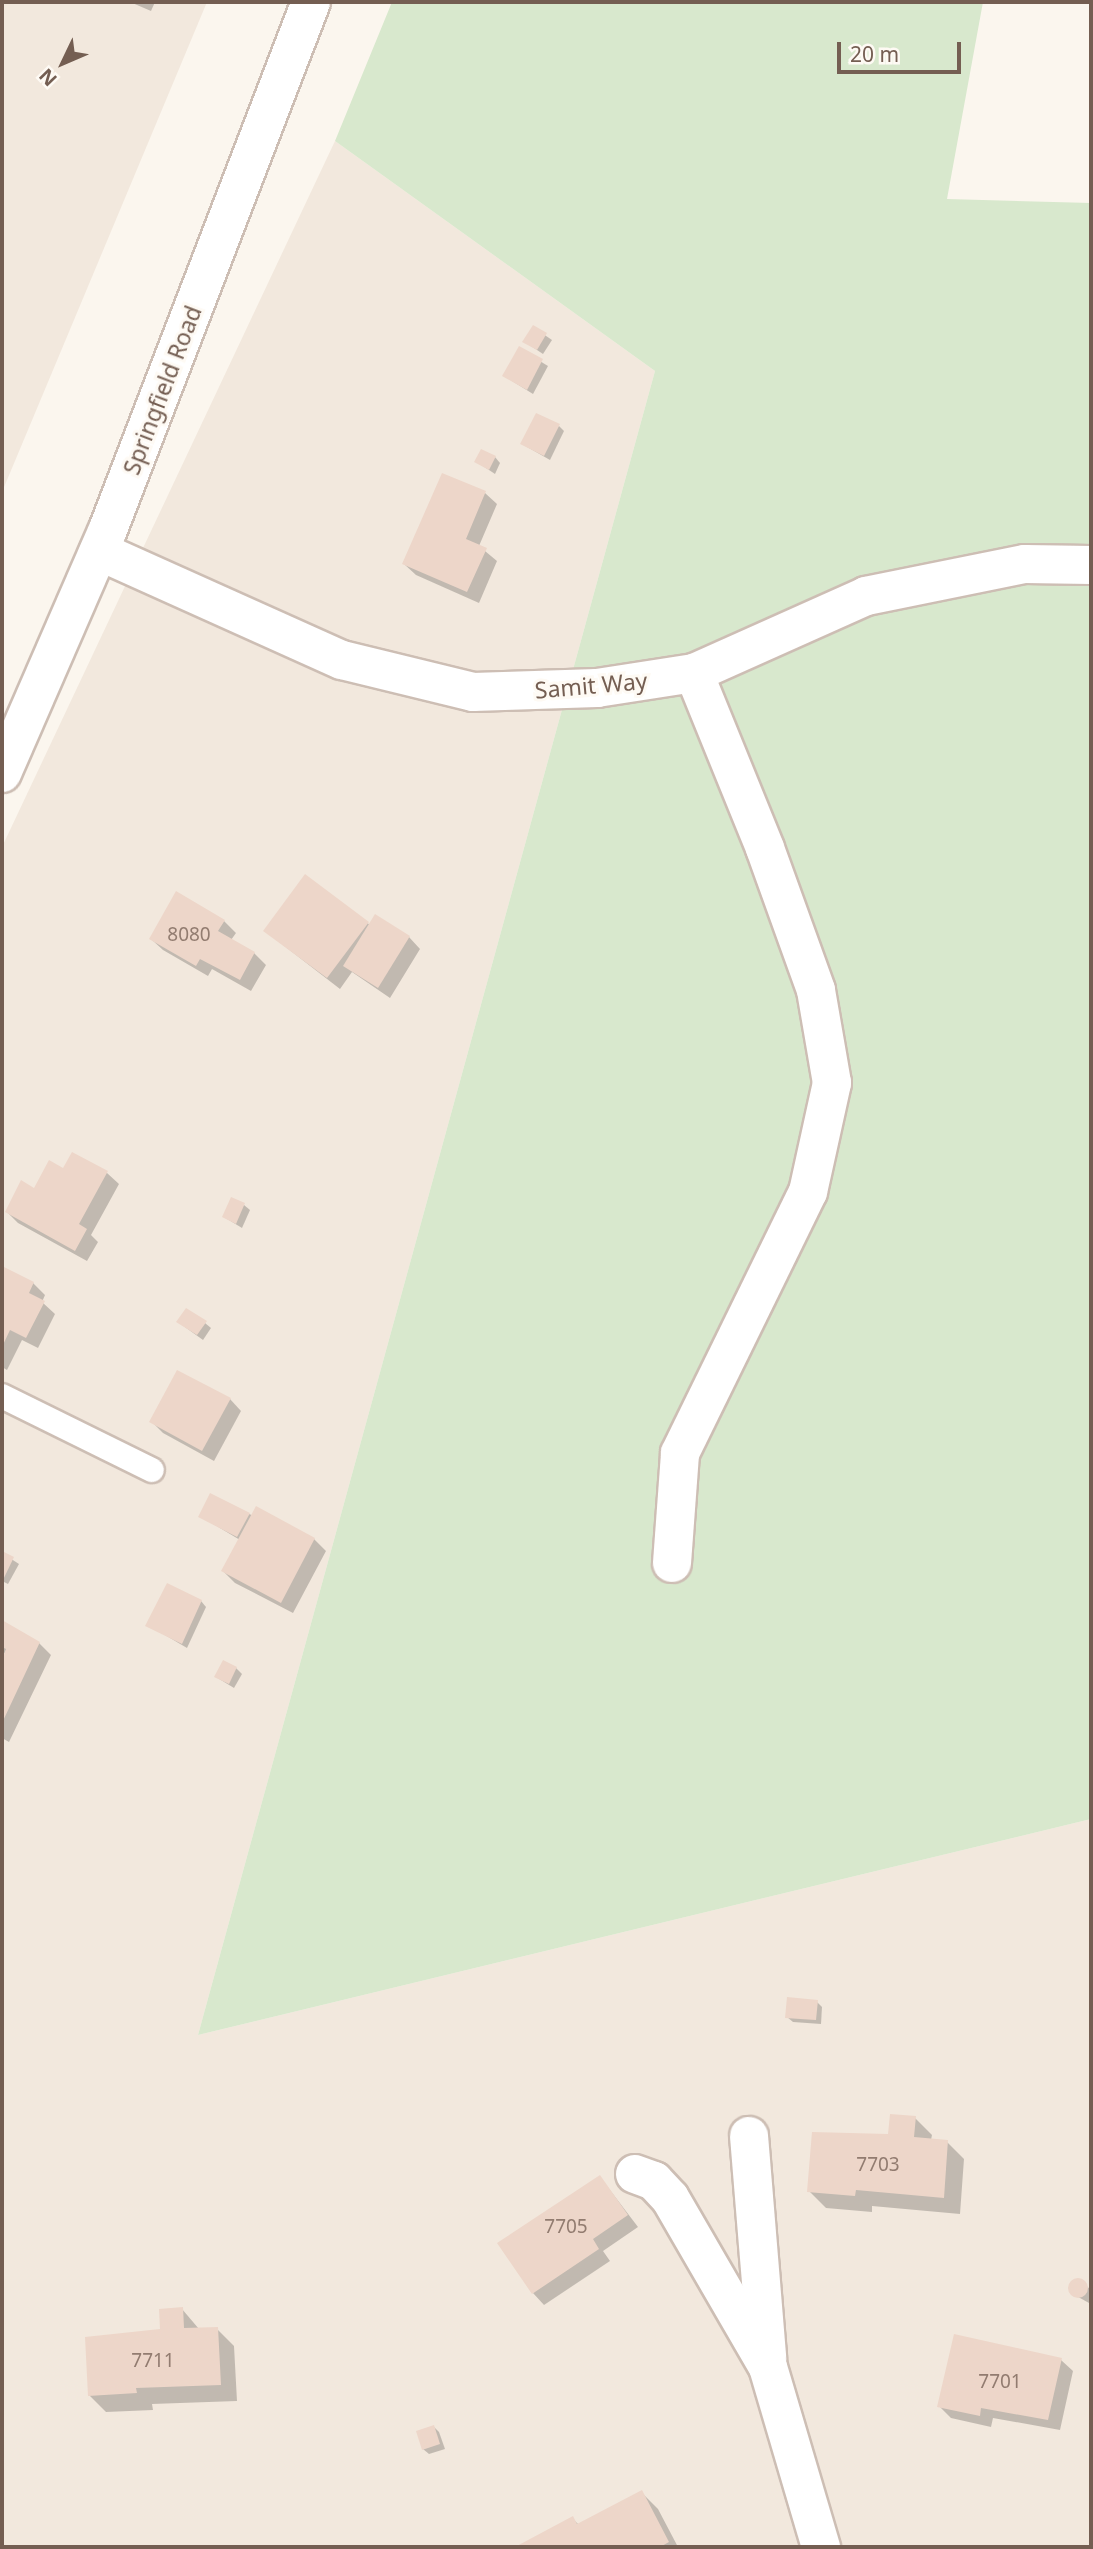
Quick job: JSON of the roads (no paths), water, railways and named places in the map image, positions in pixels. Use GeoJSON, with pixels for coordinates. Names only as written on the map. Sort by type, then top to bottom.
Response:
{"type":"FeatureCollection","features":[{"type":"Feature","properties":{"kind":"street","name":"Springfield Road"},"geometry":{"type":"LineString","coordinates":[[2,773],[99,551],[311,2]]}},
{"type":"Feature","properties":{"kind":"street","name":"Samit Way"},"geometry":{"type":"LineString","coordinates":[[99,551],[342,660],[473,692],[597,688],[694,673],[866,596],[1025,564],[1091,565]]}},
{"type":"Feature","properties":{"kind":"street"},"geometry":{"type":"LineString","coordinates":[[672,1563],[680,1453],[808,1192],[832,1083],[816,990],[765,848],[694,673]]}},
{"type":"Feature","properties":{"kind":"street"},"geometry":{"type":"LineString","coordinates":[[749,2136],[768,2367],[821,2547]]}},
{"type":"Feature","properties":{"kind":"street"},"geometry":{"type":"LineString","coordinates":[[635,2174],[654,2181],[670,2198],[768,2367]]}},
{"type":"Feature","properties":{"kind":"lane"},"geometry":{"type":"LineString","coordinates":[[2,1396],[152,1469]]}}]}
